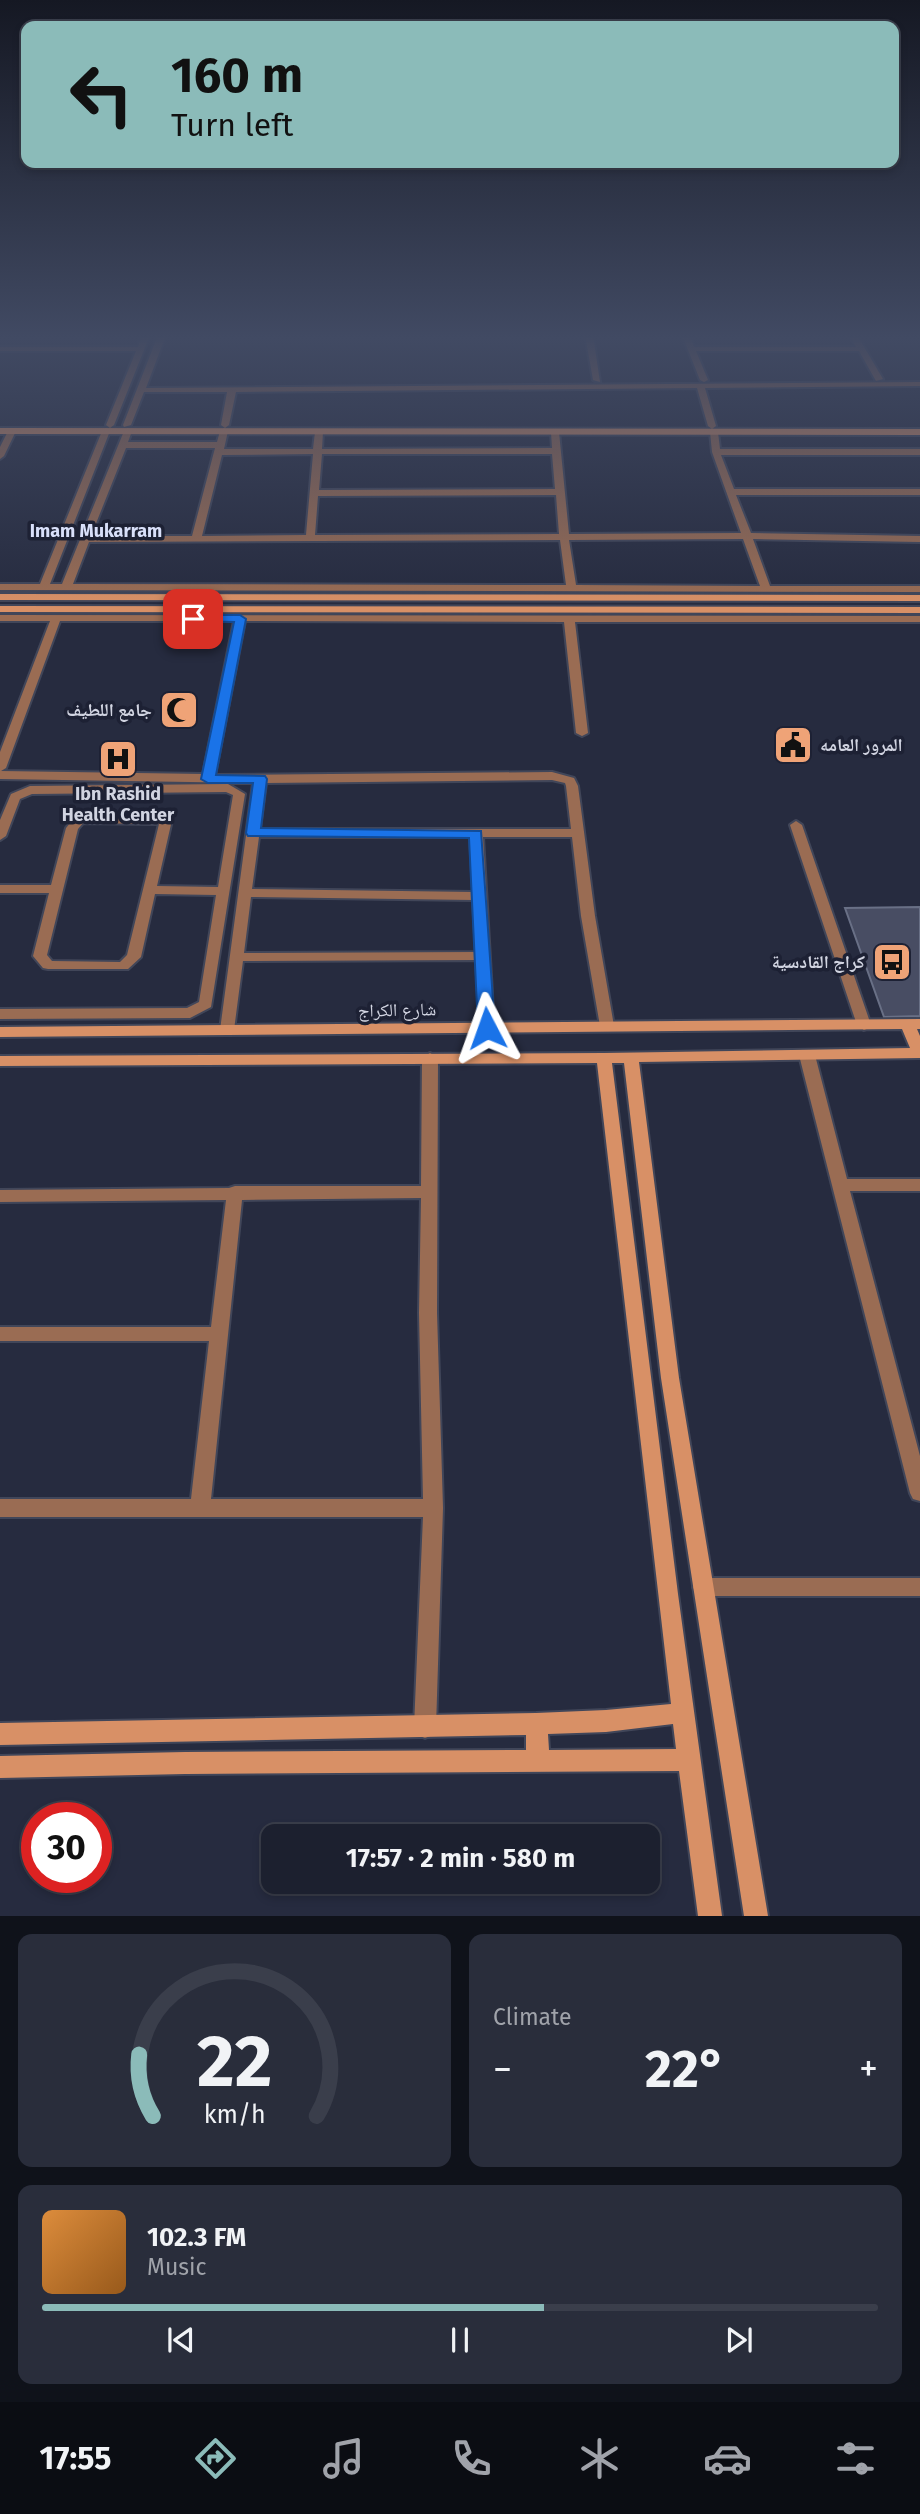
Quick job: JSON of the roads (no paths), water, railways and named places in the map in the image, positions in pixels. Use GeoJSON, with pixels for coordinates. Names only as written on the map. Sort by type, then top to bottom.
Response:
{"type":"FeatureCollection","features":[{"type":"Feature","properties":{"kind":"street"},"geometry":{"type":"LineString","coordinates":[[11,424],[108,428]]}},
{"type":"Feature","properties":{"kind":"street"},"geometry":{"type":"LineString","coordinates":[[44,587],[109,424]]}},
{"type":"Feature","properties":{"kind":"street"},"geometry":{"type":"LineString","coordinates":[[66,588],[129,424]]}},
{"type":"Feature","properties":{"kind":"street"},"geometry":{"type":"LineString","coordinates":[[196,539],[221,449],[225,424]]}},
{"type":"Feature","properties":{"kind":"street"},"geometry":{"type":"LineString","coordinates":[[712,424],[716,452],[766,589]]}},
{"type":"Feature","properties":{"kind":"street"},"geometry":{"type":"LineString","coordinates":[[0,430],[920,427]]}},
{"type":"Feature","properties":{"kind":"street"},"geometry":{"type":"LineString","coordinates":[[224,428],[319,432],[392,428],[555,432],[713,429]]}},
{"type":"Feature","properties":{"kind":"street"},"geometry":{"type":"LineString","coordinates":[[817,429],[920,432]]}},
{"type":"Feature","properties":{"kind":"street"},"geometry":{"type":"LineString","coordinates":[[0,456],[12,430]]}},
{"type":"Feature","properties":{"kind":"street"},"geometry":{"type":"LineString","coordinates":[[310,539],[319,432]]}},
{"type":"Feature","properties":{"kind":"street"},"geometry":{"type":"LineString","coordinates":[[555,432],[564,537],[572,590]]}},
{"type":"Feature","properties":{"kind":"street"},"geometry":{"type":"LineString","coordinates":[[123,445],[318,452],[556,452]]}},
{"type":"Feature","properties":{"kind":"street"},"geometry":{"type":"LineString","coordinates":[[716,452],[920,452]]}},
{"type":"Feature","properties":{"kind":"street"},"geometry":{"type":"LineString","coordinates":[[83,488],[106,487]]}},
{"type":"Feature","properties":{"kind":"street"},"geometry":{"type":"LineString","coordinates":[[314,493],[560,492]]}},
{"type":"Feature","properties":{"kind":"street"},"geometry":{"type":"LineString","coordinates":[[731,492],[920,492]]}},
{"type":"Feature","properties":{"kind":"street"},"geometry":{"type":"LineString","coordinates":[[86,539],[748,536],[920,539]]}},
{"type":"Feature","properties":{"kind":"street"},"geometry":{"type":"LineString","coordinates":[[0,587],[637,603],[920,619]]}},
{"type":"Feature","properties":{"kind":"street"},"geometry":{"type":"LineString","coordinates":[[0,597],[766,589],[920,598]]}},
{"type":"Feature","properties":{"kind":"street"},"geometry":{"type":"LineString","coordinates":[[0,618],[637,603],[920,589]]}},
{"type":"Feature","properties":{"kind":"street"},"geometry":{"type":"LineString","coordinates":[[0,609],[240,619],[569,619],[852,614],[920,610]]}},
{"type":"Feature","properties":{"kind":"street"},"geometry":{"type":"LineString","coordinates":[[0,768],[56,618]]}},
{"type":"Feature","properties":{"kind":"street"},"geometry":{"type":"LineString","coordinates":[[208,779],[240,619]]}},
{"type":"Feature","properties":{"kind":"street"},"geometry":{"type":"LineString","coordinates":[[569,619],[582,733]]}},
{"type":"Feature","properties":{"kind":"street"},"geometry":{"type":"LineString","coordinates":[[0,775],[208,779],[552,776],[570,781],[607,1026]]}},
{"type":"Feature","properties":{"kind":"street"},"geometry":{"type":"LineString","coordinates":[[227,1030],[260,779]]}},
{"type":"Feature","properties":{"kind":"street"},"geometry":{"type":"LineString","coordinates":[[0,836],[15,797],[30,790],[228,788],[236,790],[239,800],[206,1004],[190,1013],[0,1014]]}},
{"type":"Feature","properties":{"kind":"street"},"geometry":{"type":"LineString","coordinates":[[79,820],[166,820],[149,890],[134,957],[129,963],[48,965],[40,956],[72,828],[79,820]]}},
{"type":"Feature","properties":{"kind":"street"},"geometry":{"type":"LineString","coordinates":[[796,825],[864,1025]]}},
{"type":"Feature","properties":{"kind":"street"},"geometry":{"type":"LineString","coordinates":[[253,833],[577,833]]}},
{"type":"Feature","properties":{"kind":"street"},"geometry":{"type":"LineString","coordinates":[[476,834],[487,1028]]}},
{"type":"Feature","properties":{"kind":"street"},"geometry":{"type":"LineString","coordinates":[[0,889],[56,889]]}},
{"type":"Feature","properties":{"kind":"street"},"geometry":{"type":"LineString","coordinates":[[149,890],[224,891]]}},
{"type":"Feature","properties":{"kind":"street"},"geometry":{"type":"LineString","coordinates":[[245,893],[479,896]]}},
{"type":"Feature","properties":{"kind":"street"},"geometry":{"type":"LineString","coordinates":[[237,957],[482,956]]}},
{"type":"Feature","properties":{"kind":"street"},"geometry":{"type":"LineString","coordinates":[[0,1060],[920,1054],[914,1024]]}},
{"type":"Feature","properties":{"kind":"street","name":"شارع الكراج"},"geometry":{"type":"LineString","coordinates":[[0,1032],[914,1024]]}},
{"type":"Feature","properties":{"kind":"street"},"geometry":{"type":"LineString","coordinates":[[807,1055],[920,1493]]}},
{"type":"Feature","properties":{"kind":"street"},"geometry":{"type":"LineString","coordinates":[[631,1057],[670,1378],[756,1916]]}},
{"type":"Feature","properties":{"kind":"street"},"geometry":{"type":"LineString","coordinates":[[425,1727],[433,1508],[428,1313],[429,1058]]}},
{"type":"Feature","properties":{"kind":"street"},"geometry":{"type":"LineString","coordinates":[[604,1058],[644,1378],[681,1713],[710,1916]]}},
{"type":"Feature","properties":{"kind":"street"},"geometry":{"type":"LineString","coordinates":[[842,1185],[920,1185]]}},
{"type":"Feature","properties":{"kind":"street"},"geometry":{"type":"LineString","coordinates":[[201,1508],[235,1192]]}},
{"type":"Feature","properties":{"kind":"street"},"geometry":{"type":"LineString","coordinates":[[0,1196],[430,1192]]}},
{"type":"Feature","properties":{"kind":"street"},"geometry":{"type":"LineString","coordinates":[[0,1334],[219,1334]]}},
{"type":"Feature","properties":{"kind":"street"},"geometry":{"type":"LineString","coordinates":[[644,1378],[670,1378]]}},
{"type":"Feature","properties":{"kind":"street"},"geometry":{"type":"LineString","coordinates":[[0,1508],[433,1508]]}},
{"type":"Feature","properties":{"kind":"street"},"geometry":{"type":"LineString","coordinates":[[703,1587],[920,1587]]}},
{"type":"Feature","properties":{"kind":"street"},"geometry":{"type":"LineString","coordinates":[[0,1734],[537,1724],[606,1721],[681,1713]]}},
{"type":"Feature","properties":{"kind":"street"},"geometry":{"type":"LineString","coordinates":[[537,1724],[538,1760]]}},
{"type":"Feature","properties":{"kind":"street"},"geometry":{"type":"LineString","coordinates":[[0,1767],[688,1759]]}},
{"type":"Feature","properties":{"kind":"place","name":"جامع اللطیف"},"geometry":{"type":"Point","coordinates":[179,710]}},
{"type":"Feature","properties":{"kind":"place","name":"المرور العامه"},"geometry":{"type":"Point","coordinates":[793,745]}},
{"type":"Feature","properties":{"kind":"place","name":"Ibn Rashid Health Center"},"geometry":{"type":"Point","coordinates":[118,759]}},
{"type":"Feature","properties":{"kind":"place","name":"كراج القادسية"},"geometry":{"type":"Point","coordinates":[892,962]}},
{"type":"Feature","properties":{"kind":"district","name":"Imam Mukarram"},"geometry":{"type":"Point","coordinates":[96,531]}}]}
